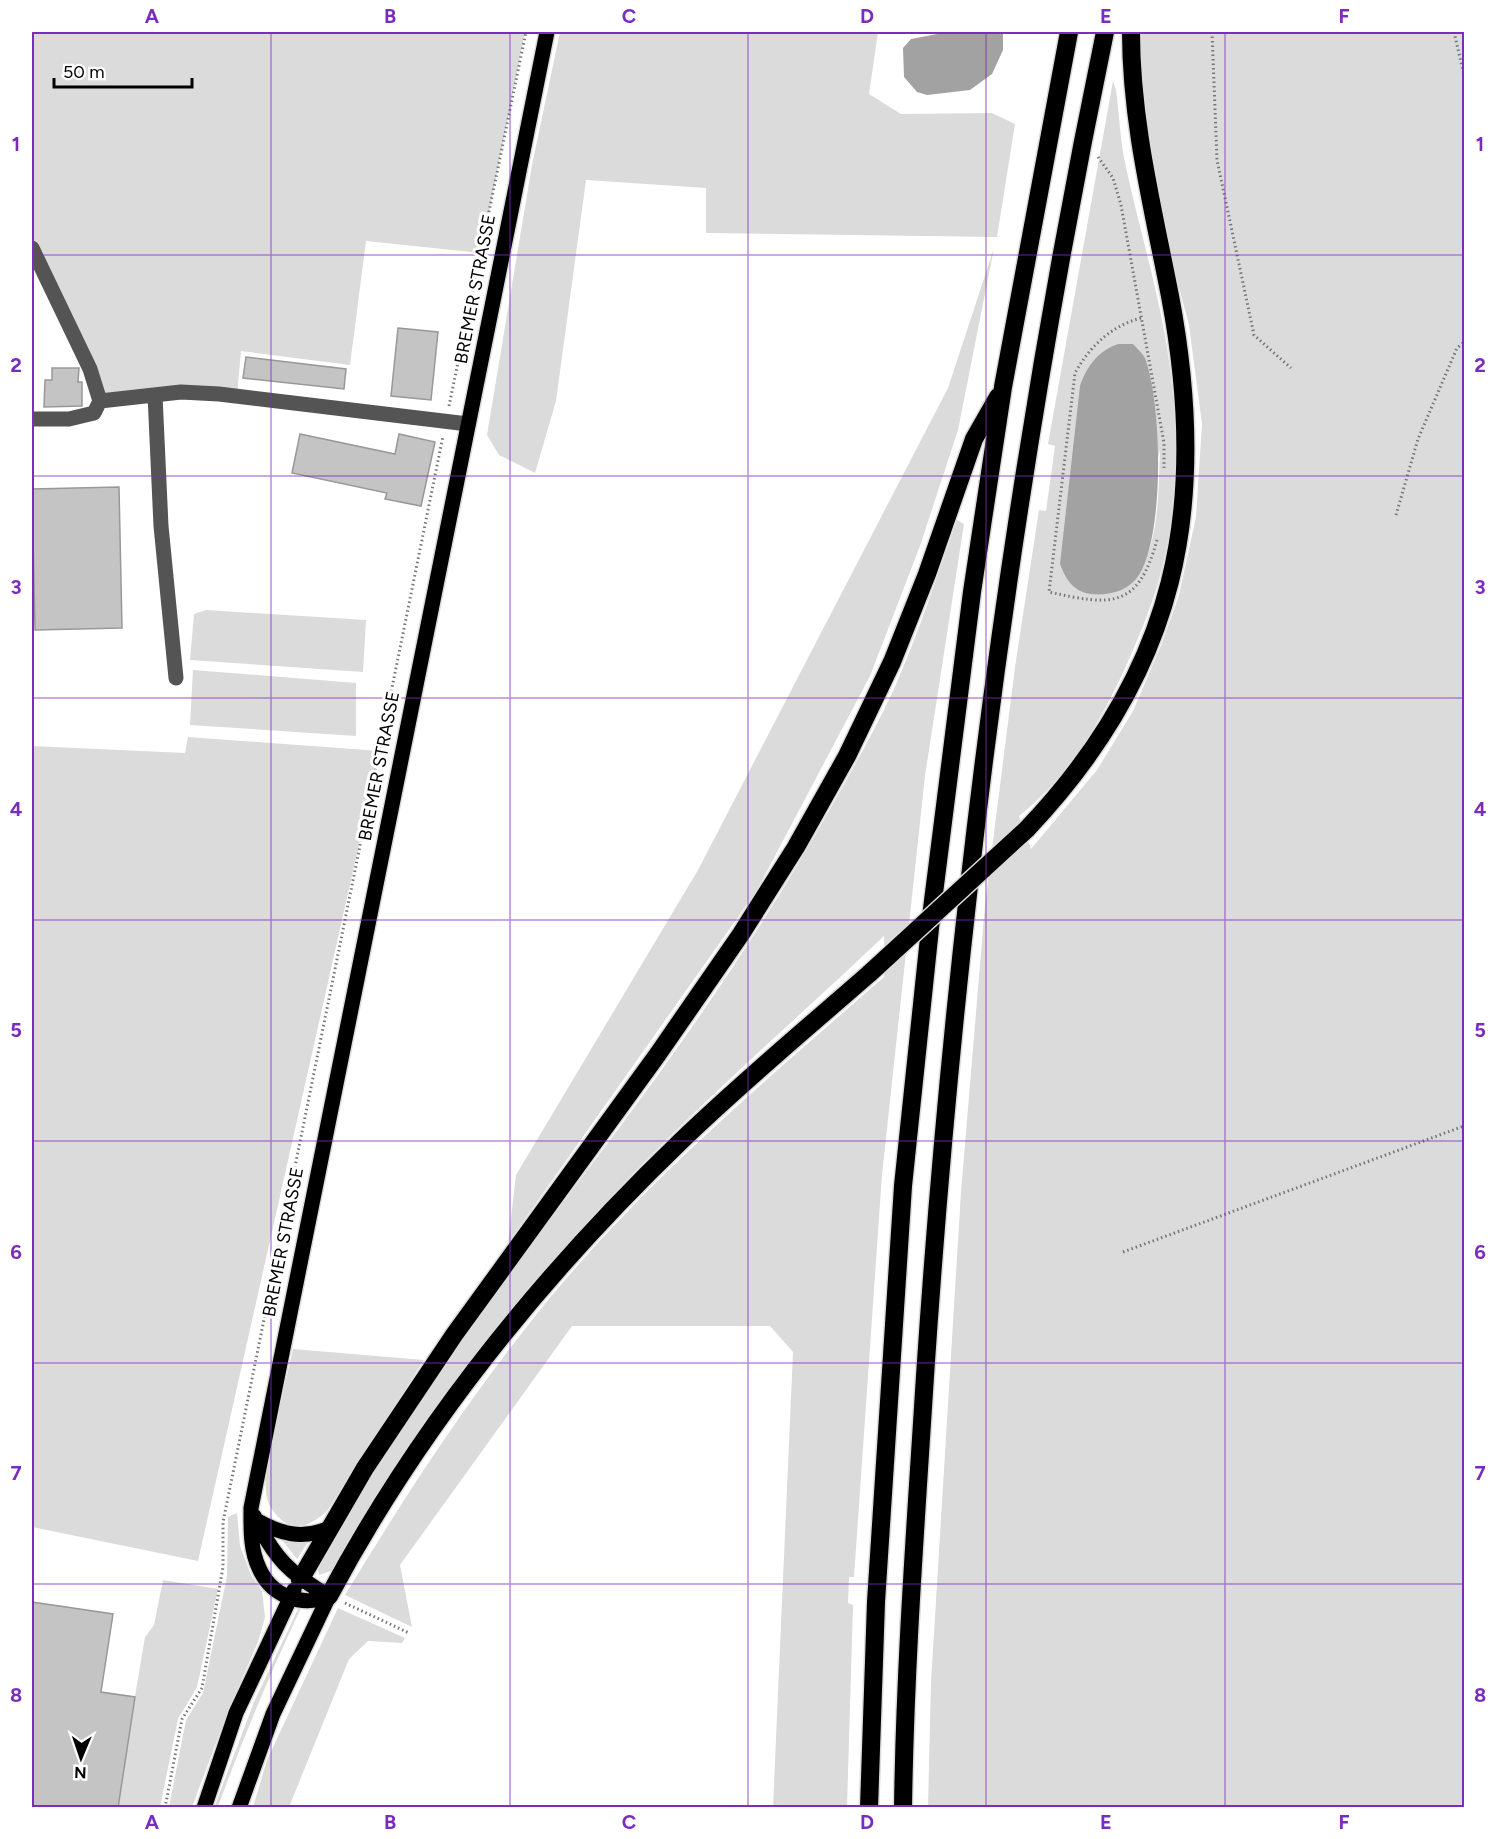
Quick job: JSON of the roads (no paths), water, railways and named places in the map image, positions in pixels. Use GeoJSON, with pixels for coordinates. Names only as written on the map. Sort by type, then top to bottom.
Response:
{"type":"FeatureCollection","features":[{"type":"Feature","properties":{"kind":"highway"},"geometry":{"type":"LineString","coordinates":[[869,1808],[878,1567],[903,1186],[932,909],[970,604],[1003,387],[1069,32]]}},
{"type":"Feature","properties":{"kind":"highway"},"geometry":{"type":"LineString","coordinates":[[903,1808],[916,1512],[935,1226],[958,979],[1017,512],[1044,345],[1105,32]]}},
{"type":"Feature","properties":{"kind":"highway"},"geometry":{"type":"LineString","coordinates":[[329,1596],[360,1542],[431,1432],[489,1354],[597,1226],[680,1142],[1027,829],[1081,769],[1131,687],[1163,606],[1183,520],[1187,458],[1184,385],[1170,297],[1141,152],[1133,96],[1131,32]]}},
{"type":"Feature","properties":{"kind":"highway"},"geometry":{"type":"LineString","coordinates":[[300,1580],[365,1468],[454,1335],[658,1054],[741,934],[796,847],[847,756],[892,662],[927,574],[974,439],[1003,387]]}},
{"type":"Feature","properties":{"kind":"main road","name":"BREMER STRASSE"},"geometry":{"type":"LineString","coordinates":[[290,1599],[269,1584],[259,1568],[252,1542],[254,1514],[547,32]]}},
{"type":"Feature","properties":{"kind":"main road"},"geometry":{"type":"LineString","coordinates":[[254,1514],[285,1534],[306,1535],[330,1528]]}},
{"type":"Feature","properties":{"kind":"main road"},"geometry":{"type":"LineString","coordinates":[[254,1514],[277,1556],[300,1580],[329,1596]]}},
{"type":"Feature","properties":{"kind":"main road"},"geometry":{"type":"LineString","coordinates":[[204,1808],[236,1713],[300,1580]]}},
{"type":"Feature","properties":{"kind":"main road"},"geometry":{"type":"LineString","coordinates":[[290,1599],[310,1601],[329,1596]]}},
{"type":"Feature","properties":{"kind":"main road"},"geometry":{"type":"LineString","coordinates":[[239,1808],[273,1714],[329,1596]]}},
{"type":"Feature","properties":{"kind":"lane"},"geometry":{"type":"LineString","coordinates":[[32,248],[90,369],[100,401],[94,413],[69,419],[32,419]]}},
{"type":"Feature","properties":{"kind":"lane"},"geometry":{"type":"LineString","coordinates":[[100,401],[181,392],[219,394],[468,424]]}},
{"type":"Feature","properties":{"kind":"lane"},"geometry":{"type":"LineString","coordinates":[[154,395],[161,525],[177,678]]}}]}
